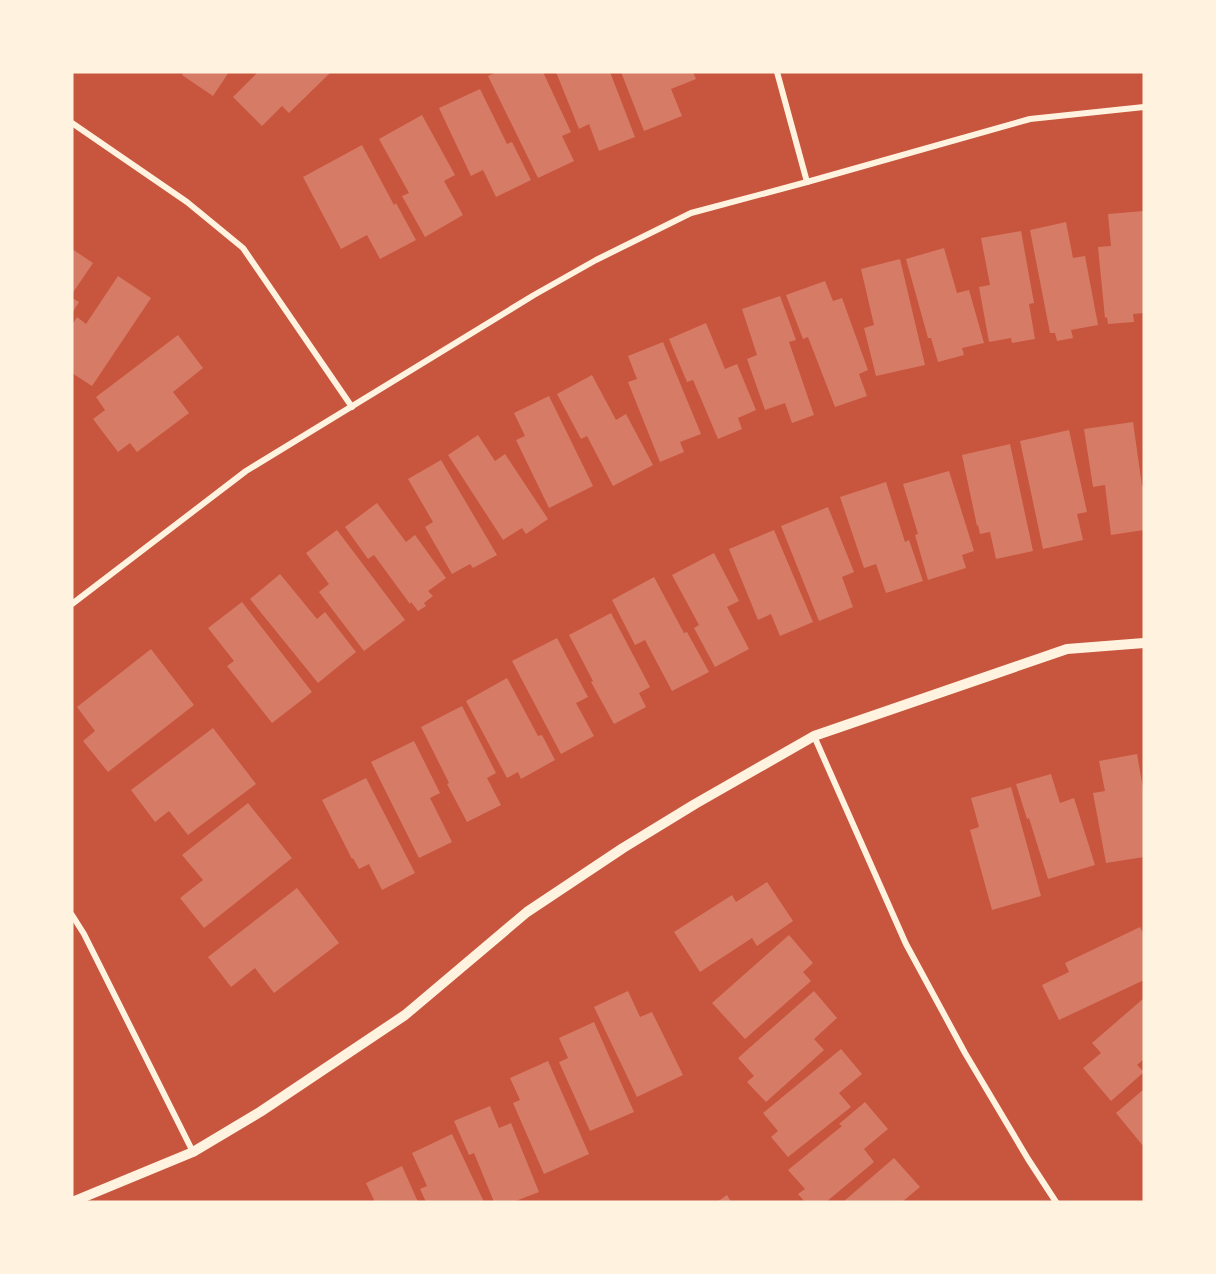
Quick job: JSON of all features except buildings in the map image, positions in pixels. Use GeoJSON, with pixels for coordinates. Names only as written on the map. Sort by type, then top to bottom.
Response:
{"type":"FeatureCollection","features":[{"type":"Feature","properties":{"kind":"street"},"geometry":{"type":"LineString","coordinates":[[777,72],[807,182]]}},
{"type":"Feature","properties":{"kind":"street"},"geometry":{"type":"LineString","coordinates":[[72,604],[246,471],[544,289],[680,218],[691,213],[1030,119],[1144,107]]}},
{"type":"Feature","properties":{"kind":"street"},"geometry":{"type":"LineString","coordinates":[[72,123],[187,202],[243,248],[352,407]]}},
{"type":"Feature","properties":{"kind":"street"},"geometry":{"type":"LineString","coordinates":[[72,1202],[193,1152],[260,1112],[405,1015],[527,912],[623,848],[814,736],[1067,649],[1144,643]]}},
{"type":"Feature","properties":{"kind":"street"},"geometry":{"type":"LineString","coordinates":[[814,736],[906,944],[965,1053],[1052,1200]]}},
{"type":"Feature","properties":{"kind":"street"},"geometry":{"type":"LineString","coordinates":[[72,915],[84,934],[193,1152]]}}]}
